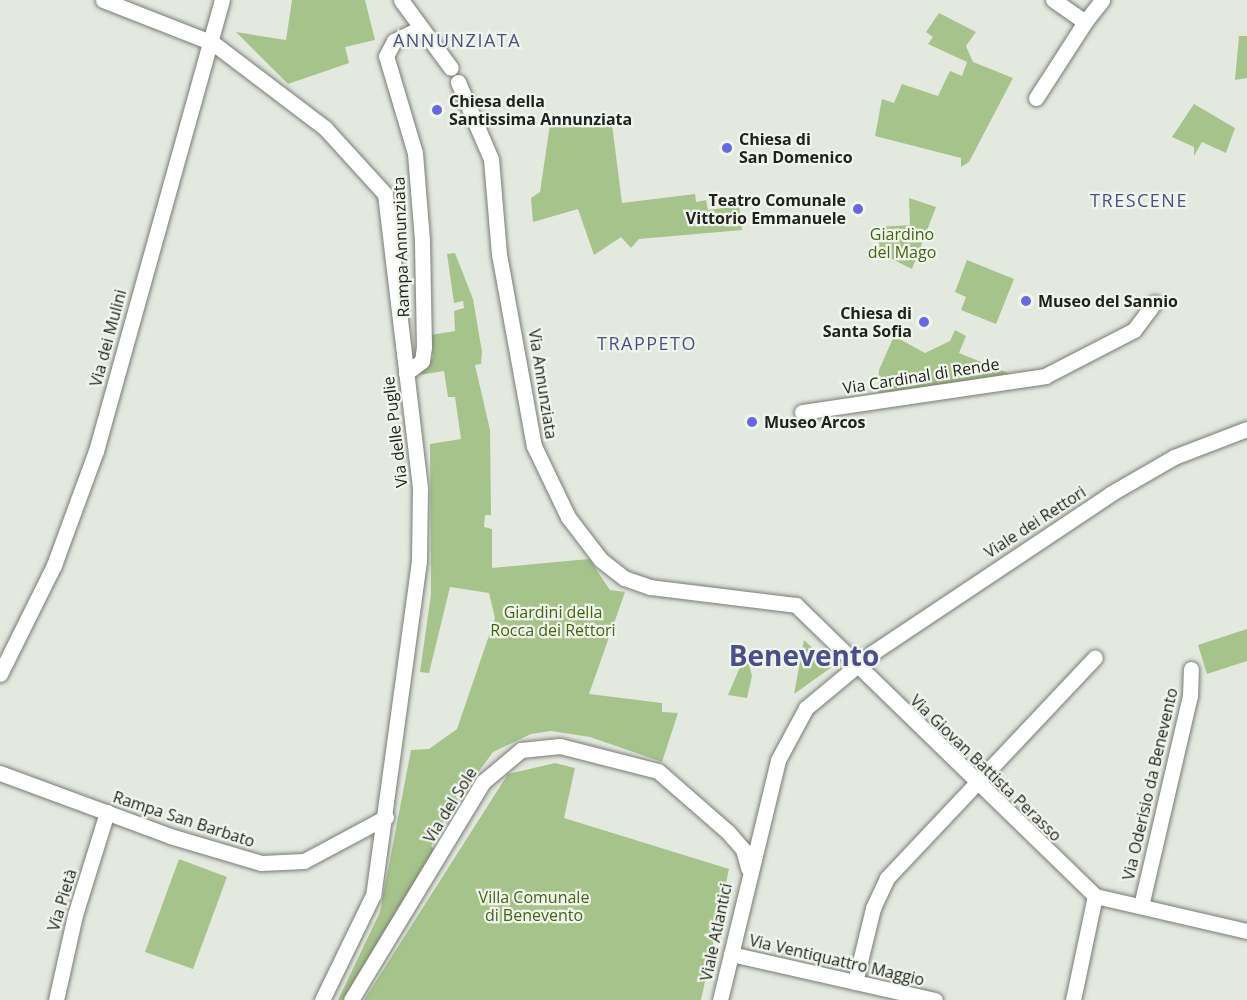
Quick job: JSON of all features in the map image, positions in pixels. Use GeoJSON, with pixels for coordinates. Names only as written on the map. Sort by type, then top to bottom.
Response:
{"type":"FeatureCollection","features":[{"type":"Feature","properties":{"kind":"street","name":"Via delle Puglie"},"geometry":{"type":"LineString","coordinates":[[103,0],[119,4],[213,42],[325,128],[385,194],[420,489],[419,561],[386,817],[373,895],[322,1000]]}},
{"type":"Feature","properties":{"kind":"street","name":"Via dei Mulini"},"geometry":{"type":"LineString","coordinates":[[0,674],[54,565],[96,450],[165,196],[213,42],[222,0]]}},
{"type":"Feature","properties":{"kind":"street"},"geometry":{"type":"LineString","coordinates":[[401,0],[452,68]]}},
{"type":"Feature","properties":{"kind":"street"},"geometry":{"type":"LineString","coordinates":[[1036,98],[1085,22],[1102,0]]}},
{"type":"Feature","properties":{"kind":"street"},"geometry":{"type":"LineString","coordinates":[[1059,4],[1085,22]]}},
{"type":"Feature","properties":{"kind":"street","name":"Rampa Annunziata"},"geometry":{"type":"LineString","coordinates":[[406,373],[422,361],[424,347],[422,240],[415,153],[386,56],[394,41],[421,28]]}},
{"type":"Feature","properties":{"kind":"street","name":"Via Annunziata"},"geometry":{"type":"LineString","coordinates":[[458,82],[491,159],[499,255],[534,446],[568,517],[601,560],[624,578],[650,587],[786,602]]}},
{"type":"Feature","properties":{"kind":"street","name":"Via Cardinal di Rende"},"geometry":{"type":"LineString","coordinates":[[802,412],[1045,376],[1134,330],[1154,303]]}},
{"type":"Feature","properties":{"kind":"street","name":"Viale dei Rettori"},"geometry":{"type":"LineString","coordinates":[[778,760],[794,721],[854,666],[1110,494],[1174,457],[1247,429]]}},
{"type":"Feature","properties":{"kind":"street","name":"Via Giovan Battista Perasso"},"geometry":{"type":"LineString","coordinates":[[786,602],[976,786],[1095,896]]}},
{"type":"Feature","properties":{"kind":"street"},"geometry":{"type":"LineString","coordinates":[[855,982],[873,908],[887,878],[1095,657]]}},
{"type":"Feature","properties":{"kind":"street","name":"Via Oderisio da Benevento"},"geometry":{"type":"LineString","coordinates":[[1141,906],[1190,696],[1191,669]]}},
{"type":"Feature","properties":{"kind":"street","name":"Via del Sole"},"geometry":{"type":"LineString","coordinates":[[351,1000],[483,782],[507,757],[541,745],[561,746],[658,771],[679,786],[743,849],[748,873]]}},
{"type":"Feature","properties":{"kind":"street","name":"Viale Atlantici"},"geometry":{"type":"LineString","coordinates":[[720,1000],[748,873],[778,760]]}},
{"type":"Feature","properties":{"kind":"street","name":"Rampa San Barbato"},"geometry":{"type":"LineString","coordinates":[[0,773],[226,853],[286,865],[322,855],[386,817]]}},
{"type":"Feature","properties":{"kind":"street","name":"Via Pietà"},"geometry":{"type":"LineString","coordinates":[[56,1000],[75,915],[107,812]]}},
{"type":"Feature","properties":{"kind":"street"},"geometry":{"type":"LineString","coordinates":[[1073,1000],[1095,896],[1247,931]]}},
{"type":"Feature","properties":{"kind":"street","name":"Via Ventiquattro Maggio"},"geometry":{"type":"LineString","coordinates":[[731,954],[935,1000]]}},
{"type":"Feature","properties":{"kind":"green space"},"geometry":{"type":"Polygon","coordinates":[[[292,0],[365,0],[375,40],[345,47],[349,63],[288,84],[236,32],[286,40],[292,0]]]}},
{"type":"Feature","properties":{"kind":"green space"},"geometry":{"type":"Polygon","coordinates":[[[939,13],[976,32],[966,46],[973,62],[1013,78],[969,162],[961,167],[961,158],[875,136],[882,99],[894,103],[902,84],[938,96],[950,71],[962,76],[967,62],[928,44],[933,37],[926,32],[939,13]]]}},
{"type":"Feature","properties":{"kind":"green space"},"geometry":{"type":"Polygon","coordinates":[[[1239,36],[1247,36],[1247,78],[1235,80],[1239,36]]]}},
{"type":"Feature","properties":{"kind":"green space"},"geometry":{"type":"Polygon","coordinates":[[[1194,104],[1235,128],[1226,153],[1202,142],[1194,156],[1194,147],[1172,137],[1194,104]]]}},
{"type":"Feature","properties":{"kind":"green space"},"geometry":{"type":"Polygon","coordinates":[[[611,116],[622,203],[695,194],[696,202],[706,200],[708,210],[739,206],[742,230],[639,239],[631,248],[621,237],[594,255],[578,209],[533,222],[531,198],[540,192],[550,124],[611,116]]]}},
{"type":"Feature","properties":{"kind":"green space","name":"Giardino del Mago"},"geometry":{"type":"Polygon","coordinates":[[[909,198],[936,207],[912,269],[880,253],[878,227],[910,225],[909,198]]]}},
{"type":"Feature","properties":{"kind":"green space","name":"Giardini della Rocca dei Rettori"},"geometry":{"type":"Polygon","coordinates":[[[455,253],[473,299],[482,352],[481,364],[475,365],[490,430],[491,515],[485,515],[484,527],[492,529],[492,568],[589,559],[610,590],[625,592],[589,694],[662,703],[662,712],[678,713],[662,762],[590,737],[551,731],[531,734],[493,752],[446,817],[431,846],[437,851],[347,1000],[338,1000],[380,912],[411,750],[429,749],[457,729],[495,618],[489,593],[450,587],[429,673],[420,672],[431,594],[430,444],[461,439],[455,397],[448,397],[444,371],[419,375],[433,357],[431,335],[455,331],[454,311],[464,308],[463,301],[454,303],[447,254],[455,253]]]}},
{"type":"Feature","properties":{"kind":"green space"},"geometry":{"type":"Polygon","coordinates":[[[967,260],[1014,279],[996,324],[961,310],[966,297],[955,292],[967,260]]]}},
{"type":"Feature","properties":{"kind":"green space"},"geometry":{"type":"Polygon","coordinates":[[[955,330],[966,336],[959,353],[1013,375],[878,393],[879,370],[894,336],[925,353],[950,341],[955,330]]]}},
{"type":"Feature","properties":{"kind":"green space"},"geometry":{"type":"Polygon","coordinates":[[[1247,629],[1247,661],[1207,674],[1198,645],[1247,629]]]}},
{"type":"Feature","properties":{"kind":"green space"},"geometry":{"type":"Polygon","coordinates":[[[804,640],[832,667],[794,694],[804,640]]]}},
{"type":"Feature","properties":{"kind":"green space"},"geometry":{"type":"Polygon","coordinates":[[[746,653],[752,676],[747,698],[728,695],[746,653]]]}},
{"type":"Feature","properties":{"kind":"green space","name":"Villa Comunale di Benevento"},"geometry":{"type":"Polygon","coordinates":[[[555,763],[575,768],[564,818],[729,869],[701,1000],[364,1000],[508,774],[555,763]]]}},
{"type":"Feature","properties":{"kind":"green space"},"geometry":{"type":"Polygon","coordinates":[[[179,859],[227,877],[193,969],[145,952],[179,859]]]}},
{"type":"Feature","properties":{"kind":"place","name":"Chiesa della Santissima Annunziata"},"geometry":{"type":"Point","coordinates":[437,110]}},
{"type":"Feature","properties":{"kind":"place","name":"Chiesa di San Domenico"},"geometry":{"type":"Point","coordinates":[727,148]}},
{"type":"Feature","properties":{"kind":"place","name":"Teatro Comunale Vittorio Emmanuele"},"geometry":{"type":"Point","coordinates":[858,209]}},
{"type":"Feature","properties":{"kind":"place","name":"Museo del Sannio"},"geometry":{"type":"Point","coordinates":[1026,301]}},
{"type":"Feature","properties":{"kind":"place","name":"Chiesa di Santa Sofia"},"geometry":{"type":"Point","coordinates":[924,322]}},
{"type":"Feature","properties":{"kind":"place","name":"Museo Arcos"},"geometry":{"type":"Point","coordinates":[752,422]}},
{"type":"Feature","properties":{"kind":"district","name":"ANNUNZIATA"},"geometry":{"type":"Point","coordinates":[457,40]}},
{"type":"Feature","properties":{"kind":"district","name":"TRESCENE"},"geometry":{"type":"Point","coordinates":[1139,200]}},
{"type":"Feature","properties":{"kind":"district","name":"TRAPPETO"},"geometry":{"type":"Point","coordinates":[647,343]}},
{"type":"Feature","properties":{"kind":"district","name":"Benevento"},"geometry":{"type":"Point","coordinates":[804,655]}}]}
